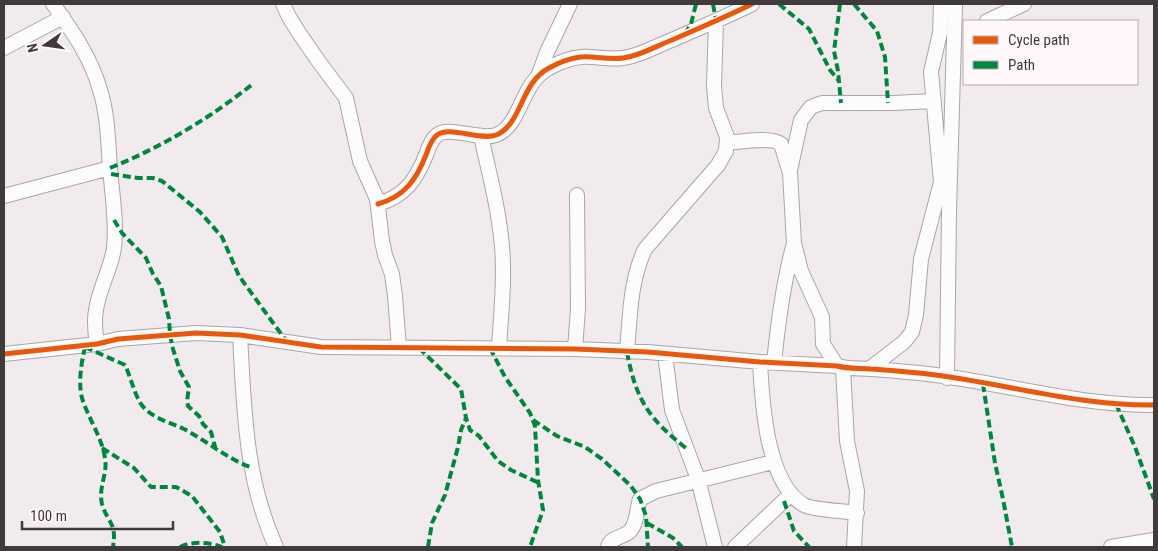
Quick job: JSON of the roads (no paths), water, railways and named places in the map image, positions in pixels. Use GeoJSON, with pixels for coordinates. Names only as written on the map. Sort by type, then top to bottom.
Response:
{"type":"FeatureCollection","features":[{"type":"Feature","properties":{"kind":"street"},"geometry":{"type":"LineString","coordinates":[[53,4],[81,44],[93,67],[101,91],[107,122],[114,210],[114,247],[96,309],[95,329],[97,344]]}},
{"type":"Feature","properties":{"kind":"street"},"geometry":{"type":"LineString","coordinates":[[283,4],[299,33],[346,98],[360,161],[378,204],[382,241],[392,274],[399,348]]}},
{"type":"Feature","properties":{"kind":"street"},"geometry":{"type":"LineString","coordinates":[[378,204],[392,200],[405,190],[419,173],[429,147],[437,135],[446,131],[481,136],[498,134],[509,125],[519,110],[528,88],[539,74],[570,4]]}},
{"type":"Feature","properties":{"kind":"street"},"geometry":{"type":"LineString","coordinates":[[539,74],[549,68],[581,57],[622,58],[637,54],[752,4]]}},
{"type":"Feature","properties":{"kind":"street"},"geometry":{"type":"LineString","coordinates":[[869,369],[904,342],[912,332],[918,300],[921,259],[941,182],[938,128],[931,72],[940,33],[941,4]]}},
{"type":"Feature","properties":{"kind":"street"},"geometry":{"type":"LineString","coordinates":[[948,378],[949,211],[959,32],[955,4]]}},
{"type":"Feature","properties":{"kind":"street"},"geometry":{"type":"LineString","coordinates":[[989,20],[1024,4]]}},
{"type":"Feature","properties":{"kind":"street"},"geometry":{"type":"LineString","coordinates":[[4,48],[63,17]]}},
{"type":"Feature","properties":{"kind":"street"},"geometry":{"type":"LineString","coordinates":[[627,352],[632,293],[638,263],[645,249],[718,165],[726,151],[727,137],[716,108],[714,86],[716,21]]}},
{"type":"Feature","properties":{"kind":"street"},"geometry":{"type":"LineString","coordinates":[[940,33],[959,32]]}},
{"type":"Feature","properties":{"kind":"street"},"geometry":{"type":"LineString","coordinates":[[790,173],[801,120],[811,107],[822,103],[934,101]]}},
{"type":"Feature","properties":{"kind":"street"},"geometry":{"type":"LineString","coordinates":[[481,136],[495,196],[502,249],[503,294],[499,348]]}},
{"type":"Feature","properties":{"kind":"street"},"geometry":{"type":"LineString","coordinates":[[727,143],[754,140],[777,141],[783,149],[790,173],[794,243],[801,271],[822,317],[823,344],[840,367],[846,441],[857,491],[854,547]]}},
{"type":"Feature","properties":{"kind":"street"},"geometry":{"type":"LineString","coordinates":[[4,196],[110,168]]}},
{"type":"Feature","properties":{"kind":"street"},"geometry":{"type":"LineString","coordinates":[[575,349],[578,309],[577,195]]}},
{"type":"Feature","properties":{"kind":"street"},"geometry":{"type":"LineString","coordinates":[[794,243],[787,267],[767,362],[765,416],[773,462],[782,482],[791,494],[804,505],[857,513]]}},
{"type":"Feature","properties":{"kind":"street"},"geometry":{"type":"LineString","coordinates":[[4,354],[97,344],[118,339],[196,333],[240,335],[321,347],[575,349],[869,369],[948,378],[1116,404],[1154,405]]}},
{"type":"Feature","properties":{"kind":"street"},"geometry":{"type":"LineString","coordinates":[[240,335],[243,396],[250,467],[257,499],[276,547]]}},
{"type":"Feature","properties":{"kind":"street"},"geometry":{"type":"LineString","coordinates":[[665,354],[672,410],[698,479],[715,547]]}},
{"type":"Feature","properties":{"kind":"street"},"geometry":{"type":"LineString","coordinates":[[608,547],[608,543],[630,530],[634,525],[640,499],[656,491],[698,479],[773,462]]}},
{"type":"Feature","properties":{"kind":"street"},"geometry":{"type":"LineString","coordinates":[[735,547],[791,494]]}},
{"type":"Feature","properties":{"kind":"street"},"geometry":{"type":"LineString","coordinates":[[1112,547],[1149,543]]}}]}
